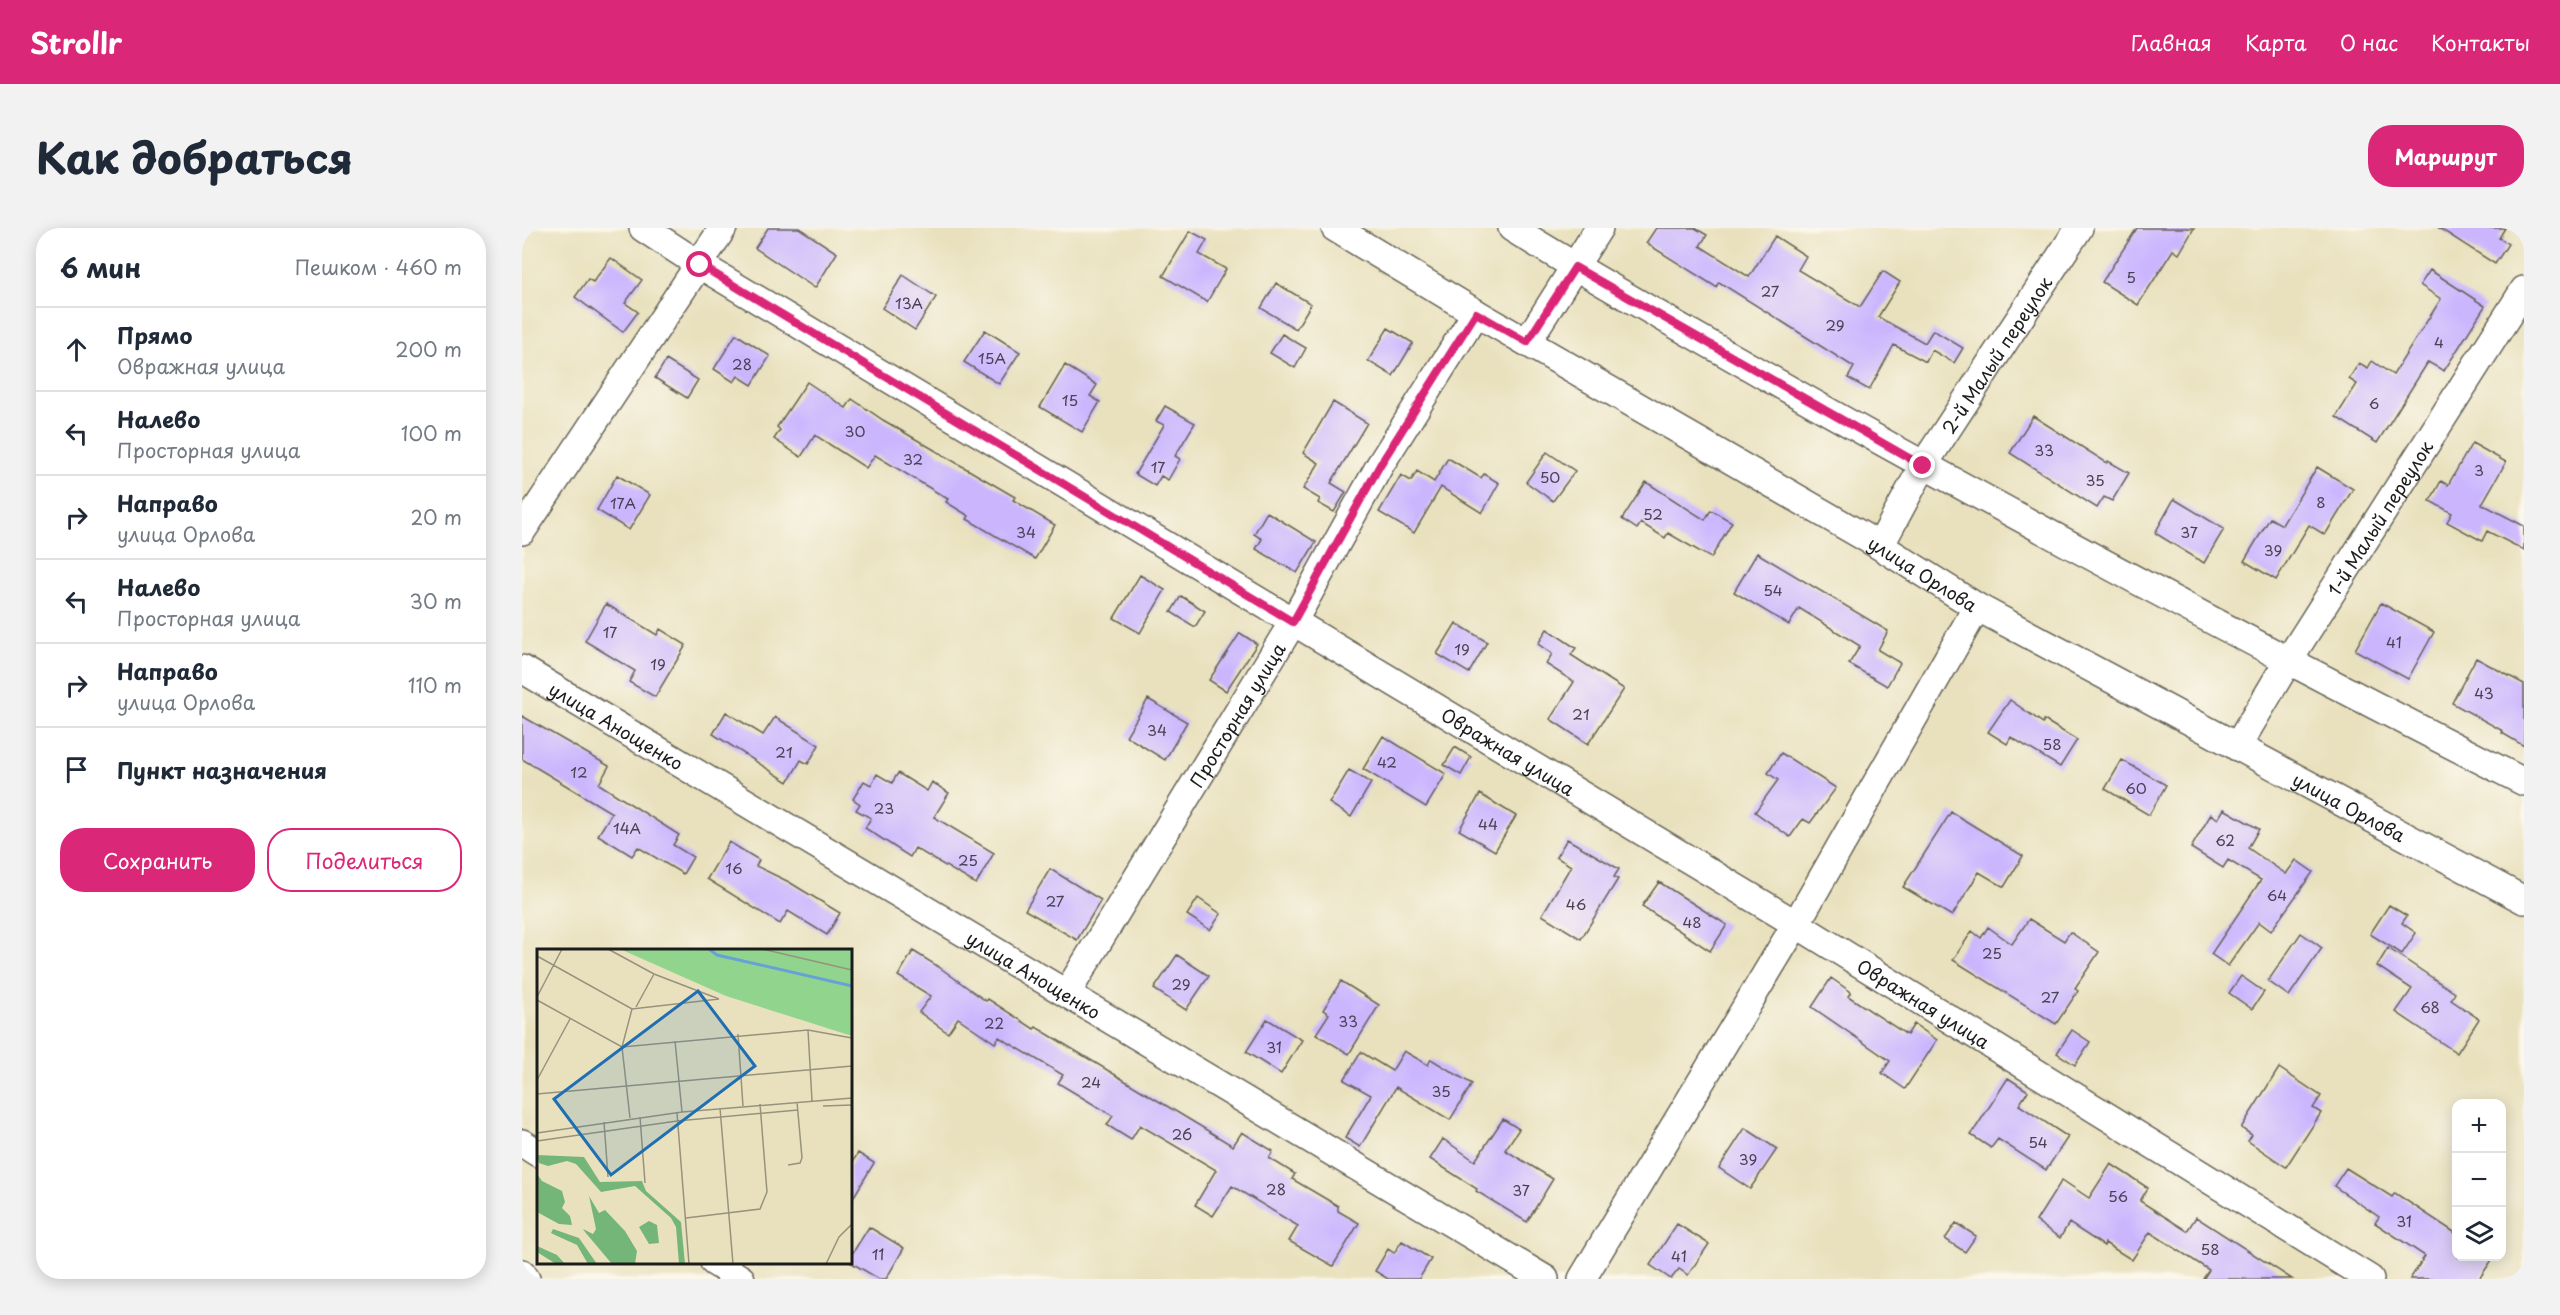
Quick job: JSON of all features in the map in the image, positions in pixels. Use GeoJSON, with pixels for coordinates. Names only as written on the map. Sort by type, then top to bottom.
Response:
{"type":"FeatureCollection","features":[{"type":"Feature","properties":{"kind":"street","name":"Овражная улица"},"geometry":{"type":"LineString","coordinates":[[643,228],[700,265],[1796,924],[2370,1279]]}},
{"type":"Feature","properties":{"kind":"street"},"geometry":{"type":"LineString","coordinates":[[522,531],[723,228]]}},
{"type":"Feature","properties":{"kind":"street","name":"улица Орлова"},"geometry":{"type":"LineString","coordinates":[[1335,228],[1476,313],[1880,546],[1977,607],[2524,900]]}},
{"type":"Feature","properties":{"kind":"street"},"geometry":{"type":"LineString","coordinates":[[1512,228],[1575,267],[1923,466],[2288,661],[2524,783]]}},
{"type":"Feature","properties":{"kind":"street"},"geometry":{"type":"LineString","coordinates":[[1527,342],[1599,228]]}},
{"type":"Feature","properties":{"kind":"street","name":"2-й Малый переулок"},"geometry":{"type":"LineString","coordinates":[[1880,546],[1923,466],[2079,228]]}},
{"type":"Feature","properties":{"kind":"street","name":"1-й Малый переулок"},"geometry":{"type":"LineString","coordinates":[[2238,747],[2288,661],[2524,290]]}},
{"type":"Feature","properties":{"kind":"street","name":"Просторная улица"},"geometry":{"type":"LineString","coordinates":[[1067,993],[1293,622],[1380,465],[1476,313]]}},
{"type":"Feature","properties":{"kind":"street"},"geometry":{"type":"LineString","coordinates":[[1582,1279],[1796,924],[1977,607]]}},
{"type":"Feature","properties":{"kind":"street","name":"улица Анощенко"},"geometry":{"type":"LineString","coordinates":[[522,669],[1545,1279]]}},
{"type":"Feature","properties":{"kind":"street"},"geometry":{"type":"LineString","coordinates":[[522,1143],[537,1152]]}},
{"type":"Feature","properties":{"kind":"street"},"geometry":{"type":"LineString","coordinates":[[716,1264],[741,1279]]}},
{"type":"Feature","properties":{"kind":"street"},"geometry":{"type":"LineString","coordinates":[[522,1273],[526,1279]]}},
{"type":"Feature","properties":{"kind":"building"},"geometry":{"type":"Polygon","coordinates":[[[768,228],[799,228],[837,253],[815,288],[755,248],[768,228]]]}},
{"type":"Feature","properties":{"kind":"building"},"geometry":{"type":"Polygon","coordinates":[[[1656,228],[1695,228],[1707,235],[1700,246],[1749,277],[1775,236],[1806,256],[1798,270],[1860,307],[1883,271],[1900,282],[1878,317],[1925,343],[1933,330],[1963,348],[1954,363],[1932,350],[1926,362],[1894,345],[1869,390],[1848,378],[1854,367],[1719,282],[1716,287],[1646,243],[1656,228]]]}},
{"type":"Feature","properties":{"kind":"building"},"geometry":{"type":"Polygon","coordinates":[[[2137,228],[2194,228],[2179,254],[2173,250],[2138,305],[2102,282],[2137,228]]]}},
{"type":"Feature","properties":{"kind":"building"},"geometry":{"type":"Polygon","coordinates":[[[2439,228],[2505,228],[2499,238],[2508,244],[2495,264],[2439,228]]]}},
{"type":"Feature","properties":{"kind":"building"},"geometry":{"type":"Polygon","coordinates":[[[1190,231],[1207,240],[1199,254],[1226,269],[1207,302],[1163,276],[1190,231]]]}},
{"type":"Feature","properties":{"kind":"building"},"geometry":{"type":"Polygon","coordinates":[[[611,258],[642,280],[625,303],[638,312],[623,332],[575,297],[588,279],[593,282],[611,258]]]}},
{"type":"Feature","properties":{"kind":"building"},"geometry":{"type":"Polygon","coordinates":[[[2430,270],[2485,306],[2444,371],[2428,362],[2377,443],[2336,417],[2357,384],[2349,379],[2359,363],[2368,368],[2372,361],[2393,375],[2441,299],[2420,285],[2430,270]]]}},
{"type":"Feature","properties":{"kind":"building"},"geometry":{"type":"Polygon","coordinates":[[[903,275],[936,297],[915,330],[882,308],[903,275]]]}},
{"type":"Feature","properties":{"kind":"building"},"geometry":{"type":"Polygon","coordinates":[[[1276,283],[1311,304],[1296,329],[1261,308],[1276,283]]]}},
{"type":"Feature","properties":{"kind":"building"},"geometry":{"type":"Polygon","coordinates":[[[1388,328],[1413,343],[1393,376],[1368,361],[1388,328]]]}},
{"type":"Feature","properties":{"kind":"building"},"geometry":{"type":"Polygon","coordinates":[[[985,330],[1020,352],[999,384],[964,362],[985,330]]]}},
{"type":"Feature","properties":{"kind":"building"},"geometry":{"type":"Polygon","coordinates":[[[736,334],[770,356],[752,385],[738,376],[734,382],[714,369],[736,334]]]}},
{"type":"Feature","properties":{"kind":"building"},"geometry":{"type":"Polygon","coordinates":[[[1282,334],[1306,348],[1295,368],[1270,353],[1282,334]]]}},
{"type":"Feature","properties":{"kind":"building"},"geometry":{"type":"Polygon","coordinates":[[[666,360],[698,380],[687,398],[655,378],[666,360]]]}},
{"type":"Feature","properties":{"kind":"building"},"geometry":{"type":"Polygon","coordinates":[[[1065,365],[1097,385],[1090,396],[1100,402],[1082,432],[1040,407],[1065,365]]]}},
{"type":"Feature","properties":{"kind":"building"},"geometry":{"type":"Polygon","coordinates":[[[807,382],[846,408],[852,399],[883,420],[1015,497],[1013,500],[1055,525],[1035,559],[967,519],[969,516],[946,502],[948,499],[875,455],[866,468],[815,435],[801,457],[774,439],[780,430],[777,427],[807,382]]]}},
{"type":"Feature","properties":{"kind":"building"},"geometry":{"type":"Polygon","coordinates":[[[1333,402],[1367,423],[1331,483],[1346,492],[1334,512],[1318,503],[1320,499],[1303,489],[1319,463],[1303,453],[1333,402]]]}},
{"type":"Feature","properties":{"kind":"building"},"geometry":{"type":"Polygon","coordinates":[[[1165,406],[1195,423],[1175,456],[1180,459],[1168,480],[1161,476],[1155,486],[1135,474],[1164,425],[1156,421],[1165,406]]]}},
{"type":"Feature","properties":{"kind":"building"},"geometry":{"type":"Polygon","coordinates":[[[2033,416],[2107,463],[2108,461],[2129,473],[2112,501],[2104,497],[2097,508],[2010,453],[2033,416]]]}},
{"type":"Feature","properties":{"kind":"building"},"geometry":{"type":"Polygon","coordinates":[[[2472,443],[2506,462],[2482,504],[2524,526],[2524,550],[2487,531],[2482,541],[2447,522],[2452,513],[2430,501],[2441,481],[2448,485],[2472,443]]]}},
{"type":"Feature","properties":{"kind":"building"},"geometry":{"type":"Polygon","coordinates":[[[1547,452],[1575,471],[1553,501],[1526,482],[1547,452]]]}},
{"type":"Feature","properties":{"kind":"building"},"geometry":{"type":"Polygon","coordinates":[[[1448,458],[1481,478],[1484,474],[1499,483],[1482,513],[1441,487],[1414,533],[1379,512],[1401,475],[1411,481],[1417,471],[1434,482],[1448,458]]]}},
{"type":"Feature","properties":{"kind":"building"},"geometry":{"type":"Polygon","coordinates":[[[2317,467],[2353,489],[2325,535],[2309,525],[2276,580],[2244,561],[2270,518],[2282,525],[2317,467]]]}},
{"type":"Feature","properties":{"kind":"building"},"geometry":{"type":"Polygon","coordinates":[[[617,475],[650,495],[629,530],[597,510],[617,475]]]}},
{"type":"Feature","properties":{"kind":"building"},"geometry":{"type":"Polygon","coordinates":[[[1646,482],[1705,520],[1711,510],[1732,522],[1711,558],[1668,533],[1665,538],[1641,523],[1637,529],[1622,519],[1646,482]]]}},
{"type":"Feature","properties":{"kind":"building"},"geometry":{"type":"Polygon","coordinates":[[[2174,499],[2224,529],[2204,563],[2155,533],[2174,499]]]}},
{"type":"Feature","properties":{"kind":"building"},"geometry":{"type":"Polygon","coordinates":[[[1267,512],[1316,542],[1297,573],[1256,549],[1262,539],[1254,534],[1267,512]]]}},
{"type":"Feature","properties":{"kind":"building"},"geometry":{"type":"Polygon","coordinates":[[[1757,553],[1888,631],[1878,650],[1900,663],[1887,686],[1849,664],[1860,646],[1799,608],[1789,625],[1734,592],[1757,553]]]}},
{"type":"Feature","properties":{"kind":"building"},"geometry":{"type":"Polygon","coordinates":[[[1140,575],[1165,590],[1140,633],[1114,618],[1140,575]]]}},
{"type":"Feature","properties":{"kind":"building"},"geometry":{"type":"Polygon","coordinates":[[[1181,596],[1205,611],[1195,627],[1171,612],[1181,596]]]}},
{"type":"Feature","properties":{"kind":"building"},"geometry":{"type":"Polygon","coordinates":[[[2381,603],[2434,632],[2408,679],[2355,650],[2381,603]]]}},
{"type":"Feature","properties":{"kind":"building"},"geometry":{"type":"Polygon","coordinates":[[[606,604],[657,635],[660,629],[686,645],[655,697],[629,682],[635,671],[585,641],[606,604]]]}},
{"type":"Feature","properties":{"kind":"building"},"geometry":{"type":"Polygon","coordinates":[[[1456,623],[1487,642],[1469,673],[1437,654],[1456,623]]]}},
{"type":"Feature","properties":{"kind":"building"},"geometry":{"type":"Polygon","coordinates":[[[1547,629],[1576,648],[1571,655],[1624,689],[1588,744],[1550,719],[1574,682],[1546,664],[1552,654],[1538,644],[1547,629]]]}},
{"type":"Feature","properties":{"kind":"building"},"geometry":{"type":"Polygon","coordinates":[[[1240,633],[1257,644],[1226,691],[1209,680],[1240,633]]]}},
{"type":"Feature","properties":{"kind":"building"},"geometry":{"type":"Polygon","coordinates":[[[2476,658],[2524,684],[2524,746],[2502,733],[2503,731],[2452,703],[2476,658]]]}},
{"type":"Feature","properties":{"kind":"building"},"geometry":{"type":"Polygon","coordinates":[[[1148,699],[1187,722],[1165,760],[1126,736],[1148,699]]]}},
{"type":"Feature","properties":{"kind":"building"},"geometry":{"type":"Polygon","coordinates":[[[2010,700],[2043,723],[2044,720],[2077,740],[2060,767],[2011,737],[2007,744],[1988,732],[2010,700]]]}},
{"type":"Feature","properties":{"kind":"building"},"geometry":{"type":"Polygon","coordinates":[[[726,712],[763,735],[775,717],[819,745],[808,764],[801,760],[788,782],[713,734],[726,712]]]}},
{"type":"Feature","properties":{"kind":"building"},"geometry":{"type":"Polygon","coordinates":[[[522,716],[609,766],[599,784],[679,835],[673,845],[693,857],[683,874],[638,847],[632,856],[598,835],[612,813],[522,759],[522,716]]]}},
{"type":"Feature","properties":{"kind":"building"},"geometry":{"type":"Polygon","coordinates":[[[1383,736],[1446,774],[1426,807],[1363,769],[1383,736]]]}},
{"type":"Feature","properties":{"kind":"building"},"geometry":{"type":"Polygon","coordinates":[[[1455,747],[1471,757],[1461,775],[1444,765],[1455,747]]]}},
{"type":"Feature","properties":{"kind":"building"},"geometry":{"type":"Polygon","coordinates":[[[1781,753],[1836,788],[1810,823],[1803,819],[1790,837],[1755,812],[1778,780],[1768,773],[1781,753]]]}},
{"type":"Feature","properties":{"kind":"building"},"geometry":{"type":"Polygon","coordinates":[[[2122,760],[2166,785],[2149,815],[2105,789],[2122,760]]]}},
{"type":"Feature","properties":{"kind":"building"},"geometry":{"type":"Polygon","coordinates":[[[1349,770],[1371,783],[1351,817],[1329,803],[1349,770]]]}},
{"type":"Feature","properties":{"kind":"building"},"geometry":{"type":"Polygon","coordinates":[[[898,773],[927,791],[932,782],[949,793],[934,817],[994,853],[976,884],[915,848],[910,857],[865,828],[871,818],[856,810],[860,804],[853,799],[864,781],[871,785],[877,774],[892,783],[898,773]]]}},
{"type":"Feature","properties":{"kind":"building"},"geometry":{"type":"Polygon","coordinates":[[[1480,794],[1516,816],[1495,851],[1459,830],[1480,794]]]}},
{"type":"Feature","properties":{"kind":"building"},"geometry":{"type":"Polygon","coordinates":[[[2224,809],[2259,829],[2248,848],[2286,874],[2296,860],[2313,872],[2271,931],[2259,922],[2228,966],[2211,954],[2261,880],[2228,860],[2223,868],[2191,848],[2211,814],[2218,819],[2224,809]]]}},
{"type":"Feature","properties":{"kind":"building"},"geometry":{"type":"Polygon","coordinates":[[[1951,812],[2023,856],[2004,887],[1979,872],[1952,916],[1903,887],[1951,812]]]}},
{"type":"Feature","properties":{"kind":"building"},"geometry":{"type":"Polygon","coordinates":[[[1567,839],[1619,869],[1614,877],[1618,879],[1581,939],[1542,915],[1571,866],[1556,857],[1567,839]]]}},
{"type":"Feature","properties":{"kind":"building"},"geometry":{"type":"Polygon","coordinates":[[[729,842],[759,860],[756,866],[789,882],[840,913],[827,935],[788,911],[780,924],[707,879],[729,842]]]}},
{"type":"Feature","properties":{"kind":"building"},"geometry":{"type":"Polygon","coordinates":[[[1050,869],[1101,900],[1077,940],[1025,910],[1050,869]]]}},
{"type":"Feature","properties":{"kind":"building"},"geometry":{"type":"Polygon","coordinates":[[[1659,882],[1727,925],[1710,951],[1642,906],[1659,882]]]}},
{"type":"Feature","properties":{"kind":"building"},"geometry":{"type":"Polygon","coordinates":[[[1198,898],[1221,914],[1210,930],[1187,915],[1198,898]]]}},
{"type":"Feature","properties":{"kind":"building"},"geometry":{"type":"Polygon","coordinates":[[[2389,905],[2407,916],[2402,923],[2416,933],[2402,954],[2370,934],[2389,905]]]}},
{"type":"Feature","properties":{"kind":"building"},"geometry":{"type":"Polygon","coordinates":[[[2029,919],[2064,941],[2070,932],[2099,952],[2075,988],[2078,991],[2056,1024],[1953,960],[1972,931],[1981,938],[1988,927],[2012,944],[2029,919]]]}},
{"type":"Feature","properties":{"kind":"building"},"geometry":{"type":"Polygon","coordinates":[[[2301,933],[2322,948],[2289,996],[2268,981],[2301,933]]]}},
{"type":"Feature","properties":{"kind":"building"},"geometry":{"type":"Polygon","coordinates":[[[2388,948],[2455,993],[2451,1000],[2479,1019],[2457,1053],[2396,1012],[2412,989],[2377,966],[2388,948]]]}},
{"type":"Feature","properties":{"kind":"building"},"geometry":{"type":"Polygon","coordinates":[[[913,951],[986,1001],[988,999],[1034,1029],[1036,1027],[1233,1146],[1242,1132],[1273,1151],[1269,1158],[1295,1174],[1292,1179],[1338,1206],[1338,1211],[1359,1223],[1333,1266],[1289,1241],[1298,1226],[1232,1186],[1213,1216],[1195,1205],[1216,1170],[1140,1125],[1131,1140],[1107,1125],[1113,1116],[1058,1083],[1063,1075],[999,1037],[995,1043],[958,1018],[948,1033],[919,1012],[931,996],[898,976],[913,951]]]}},
{"type":"Feature","properties":{"kind":"building"},"geometry":{"type":"Polygon","coordinates":[[[1177,955],[1209,976],[1186,1010],[1154,989],[1177,955]]]}},
{"type":"Feature","properties":{"kind":"building"},"geometry":{"type":"Polygon","coordinates":[[[2241,976],[2264,992],[2252,1009],[2229,993],[2241,976]]]}},
{"type":"Feature","properties":{"kind":"building"},"geometry":{"type":"Polygon","coordinates":[[[1831,978],[1851,992],[1848,996],[1907,1035],[1914,1024],[1937,1040],[1905,1089],[1882,1073],[1890,1061],[1812,1007],[1831,978]]]}},
{"type":"Feature","properties":{"kind":"building"},"geometry":{"type":"Polygon","coordinates":[[[1341,981],[1379,1005],[1349,1054],[1316,1034],[1329,1014],[1323,1010],[1341,981]]]}},
{"type":"Feature","properties":{"kind":"building"},"geometry":{"type":"Polygon","coordinates":[[[1267,1019],[1302,1040],[1281,1074],[1246,1052],[1267,1019]]]}},
{"type":"Feature","properties":{"kind":"building"},"geometry":{"type":"Polygon","coordinates":[[[2072,1030],[2090,1042],[2075,1065],[2057,1053],[2072,1030]]]}},
{"type":"Feature","properties":{"kind":"building"},"geometry":{"type":"Polygon","coordinates":[[[1404,1051],[1428,1065],[1431,1059],[1472,1084],[1450,1120],[1396,1087],[1360,1147],[1345,1138],[1371,1095],[1344,1080],[1361,1052],[1392,1071],[1404,1051]]]}},
{"type":"Feature","properties":{"kind":"building"},"geometry":{"type":"Polygon","coordinates":[[[2279,1068],[2321,1096],[2313,1108],[2321,1113],[2286,1167],[2248,1141],[2252,1135],[2241,1128],[2279,1068]]]}},
{"type":"Feature","properties":{"kind":"building"},"geometry":{"type":"Polygon","coordinates":[[[2008,1078],[2028,1091],[2019,1105],[2068,1137],[2046,1170],[1998,1139],[1991,1148],[1971,1135],[2008,1078]]]}},
{"type":"Feature","properties":{"kind":"building"},"geometry":{"type":"Polygon","coordinates":[[[1503,1119],[1519,1129],[1505,1150],[1553,1179],[1527,1222],[1430,1159],[1443,1139],[1475,1161],[1503,1119]]]}},
{"type":"Feature","properties":{"kind":"building"},"geometry":{"type":"Polygon","coordinates":[[[1745,1128],[1777,1149],[1750,1189],[1719,1168],[1745,1128]]]}},
{"type":"Feature","properties":{"kind":"building"},"geometry":{"type":"Polygon","coordinates":[[[858,1153],[874,1163],[852,1200],[852,1163],[858,1153]]]}},
{"type":"Feature","properties":{"kind":"building"},"geometry":{"type":"Polygon","coordinates":[[[2111,1164],[2148,1188],[2140,1201],[2187,1231],[2196,1217],[2292,1279],[2203,1279],[2209,1270],[2150,1232],[2132,1260],[2105,1243],[2104,1246],[2069,1223],[2060,1238],[2036,1221],[2062,1180],[2089,1198],[2111,1164]]]}},
{"type":"Feature","properties":{"kind":"building"},"geometry":{"type":"Polygon","coordinates":[[[2346,1168],[2392,1197],[2395,1193],[2452,1231],[2452,1261],[2491,1261],[2479,1279],[2410,1279],[2425,1256],[2375,1223],[2379,1217],[2334,1186],[2346,1168]]]}},
{"type":"Feature","properties":{"kind":"building"},"geometry":{"type":"Polygon","coordinates":[[[1956,1223],[1976,1236],[1965,1252],[1945,1239],[1956,1223]]]}},
{"type":"Feature","properties":{"kind":"building"},"geometry":{"type":"Polygon","coordinates":[[[1677,1224],[1709,1244],[1688,1275],[1679,1269],[1671,1279],[1650,1265],[1677,1224]]]}},
{"type":"Feature","properties":{"kind":"building"},"geometry":{"type":"Polygon","coordinates":[[[869,1227],[904,1248],[886,1279],[879,1279],[852,1263],[852,1254],[869,1227]]]}},
{"type":"Feature","properties":{"kind":"building"},"geometry":{"type":"Polygon","coordinates":[[[1402,1241],[1431,1259],[1419,1279],[1388,1279],[1375,1271],[1388,1249],[1394,1253],[1402,1241]]]}},
{"type":"Feature","properties":{"kind":"route"},"geometry":{"type":"LineString","coordinates":[[700,265],[1293,622],[1380,465],[1476,313],[1527,342],[1575,267],[1923,466]]}}]}
